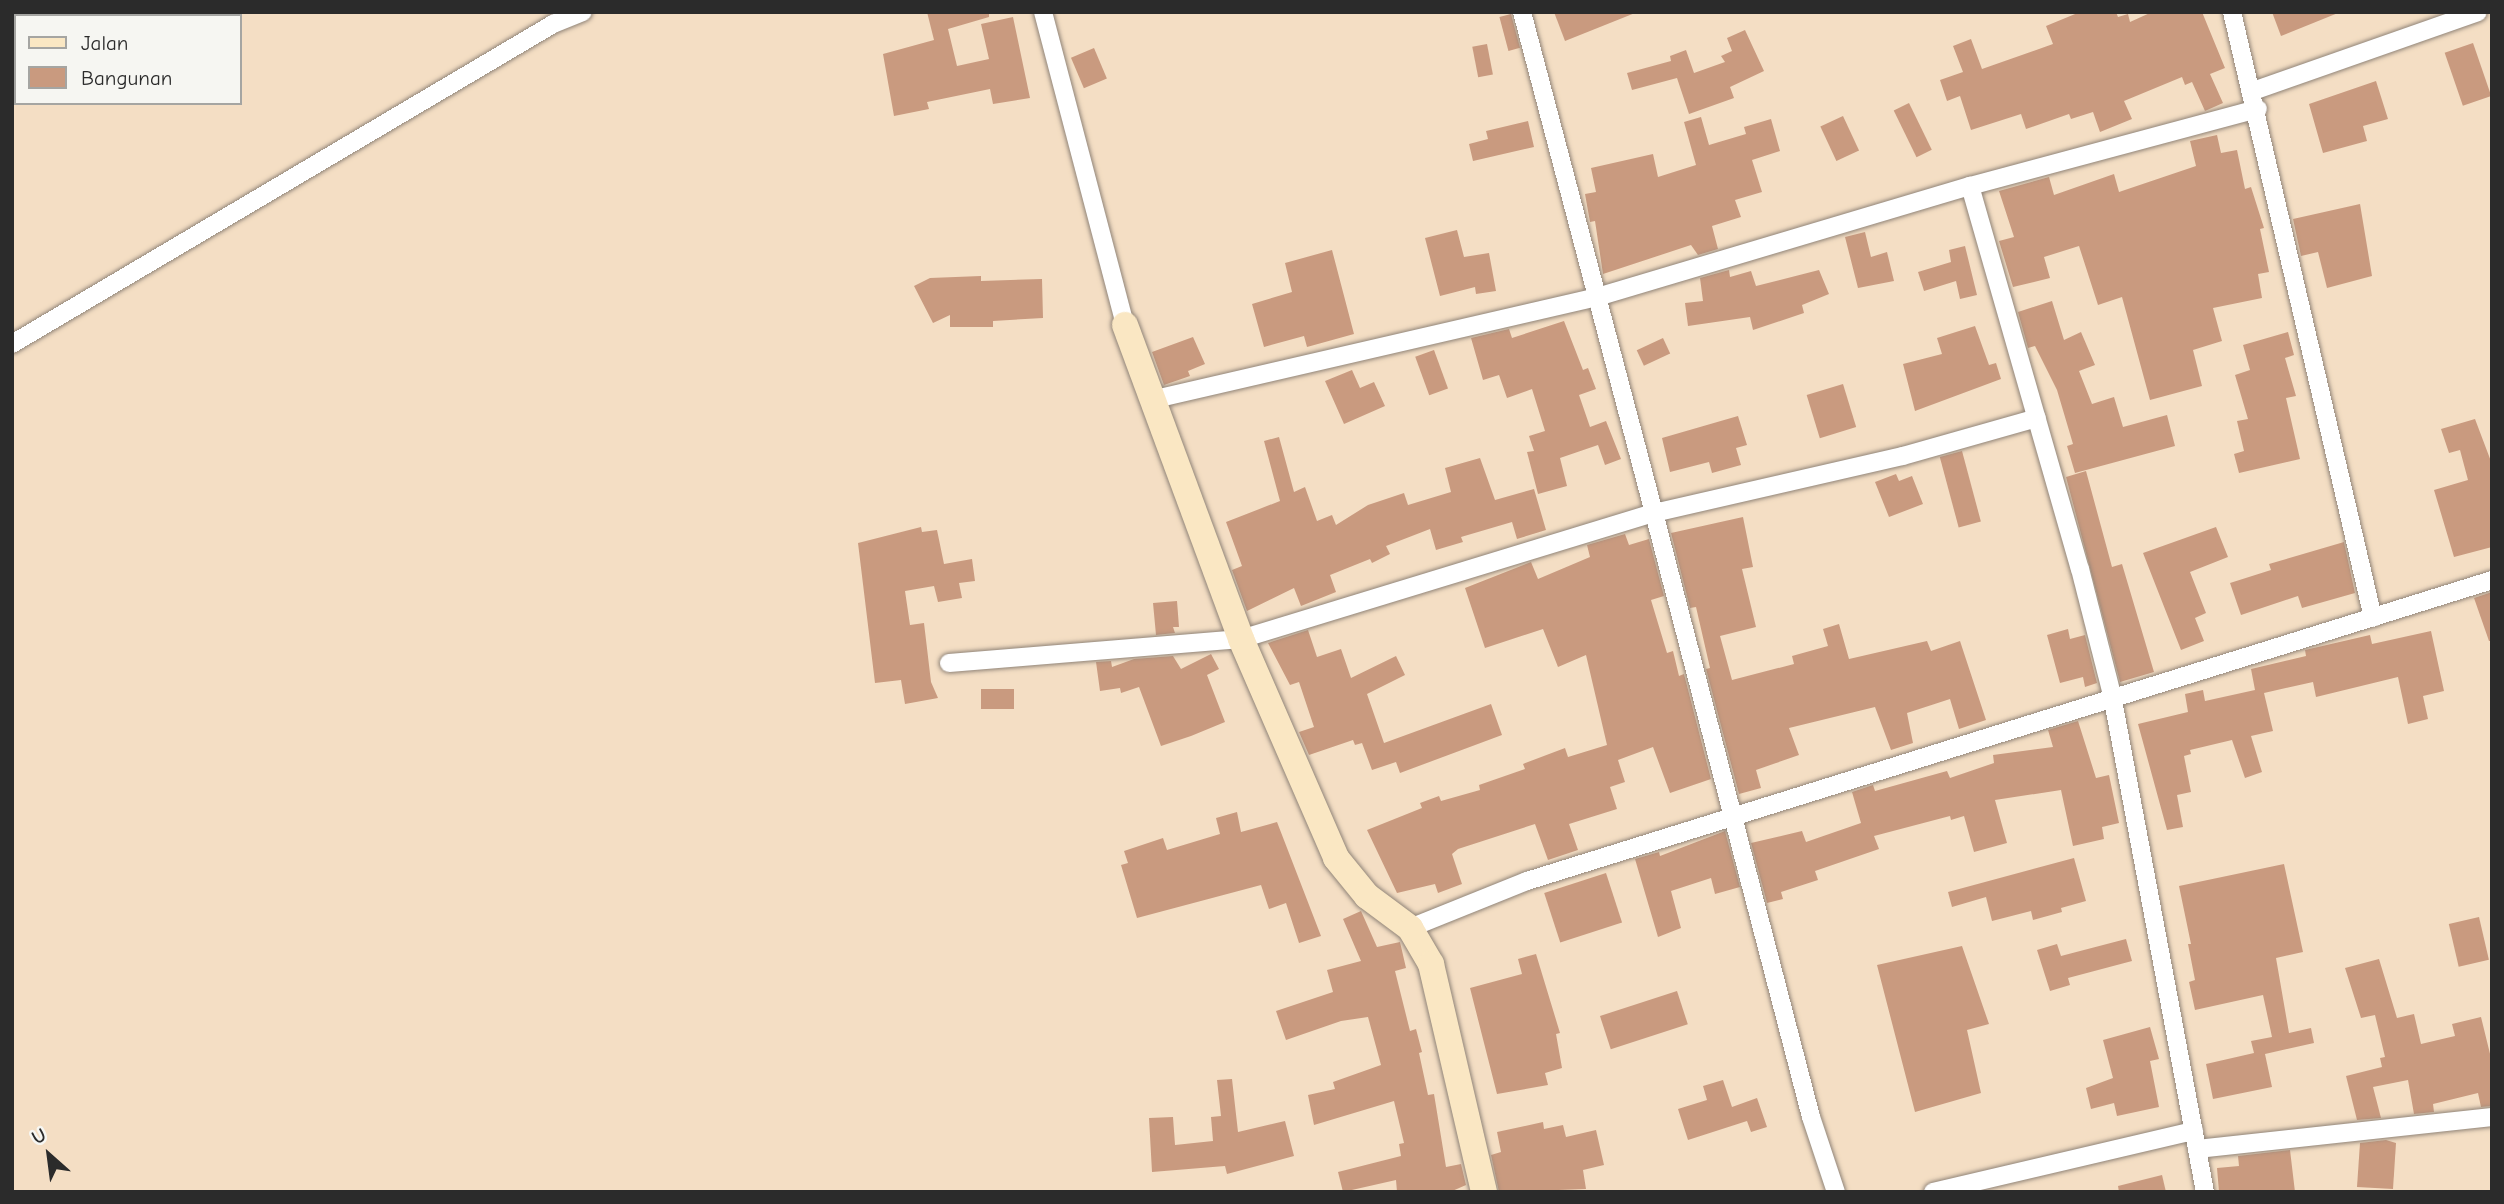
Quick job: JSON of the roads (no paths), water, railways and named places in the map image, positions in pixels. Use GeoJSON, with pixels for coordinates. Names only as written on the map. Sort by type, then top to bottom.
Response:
{"type":"FeatureCollection","features":[{"type":"Feature","properties":{"kind":"street"},"geometry":{"type":"LineString","coordinates":[[12,344],[542,31],[583,12]]}},
{"type":"Feature","properties":{"kind":"street"},"geometry":{"type":"LineString","coordinates":[[1043,12],[1125,326],[1151,400],[1241,639],[1336,858],[1367,896],[1410,928],[1431,964],[1484,1192]]}},
{"type":"Feature","properties":{"kind":"street"},"geometry":{"type":"LineString","coordinates":[[1522,12],[1811,1117],[1836,1192]]}},
{"type":"Feature","properties":{"kind":"street"},"geometry":{"type":"LineString","coordinates":[[2232,12],[2255,100],[2373,618]]}},
{"type":"Feature","properties":{"kind":"street"},"geometry":{"type":"LineString","coordinates":[[1151,400],[1597,297],[2255,100],[2478,12]]}},
{"type":"Feature","properties":{"kind":"street"},"geometry":{"type":"LineString","coordinates":[[1970,186],[2037,418],[2112,695],[2205,1192]]}},
{"type":"Feature","properties":{"kind":"street"},"geometry":{"type":"LineString","coordinates":[[949,663],[1020,655],[1241,639],[1654,513],[1903,456],[2037,418]]}},
{"type":"Feature","properties":{"kind":"street"},"geometry":{"type":"LineString","coordinates":[[1410,928],[1527,881],[2112,695],[2492,580]]}},
{"type":"Feature","properties":{"kind":"street"},"geometry":{"type":"LineString","coordinates":[[1933,1192],[2195,1140],[2492,1117]]}}]}
